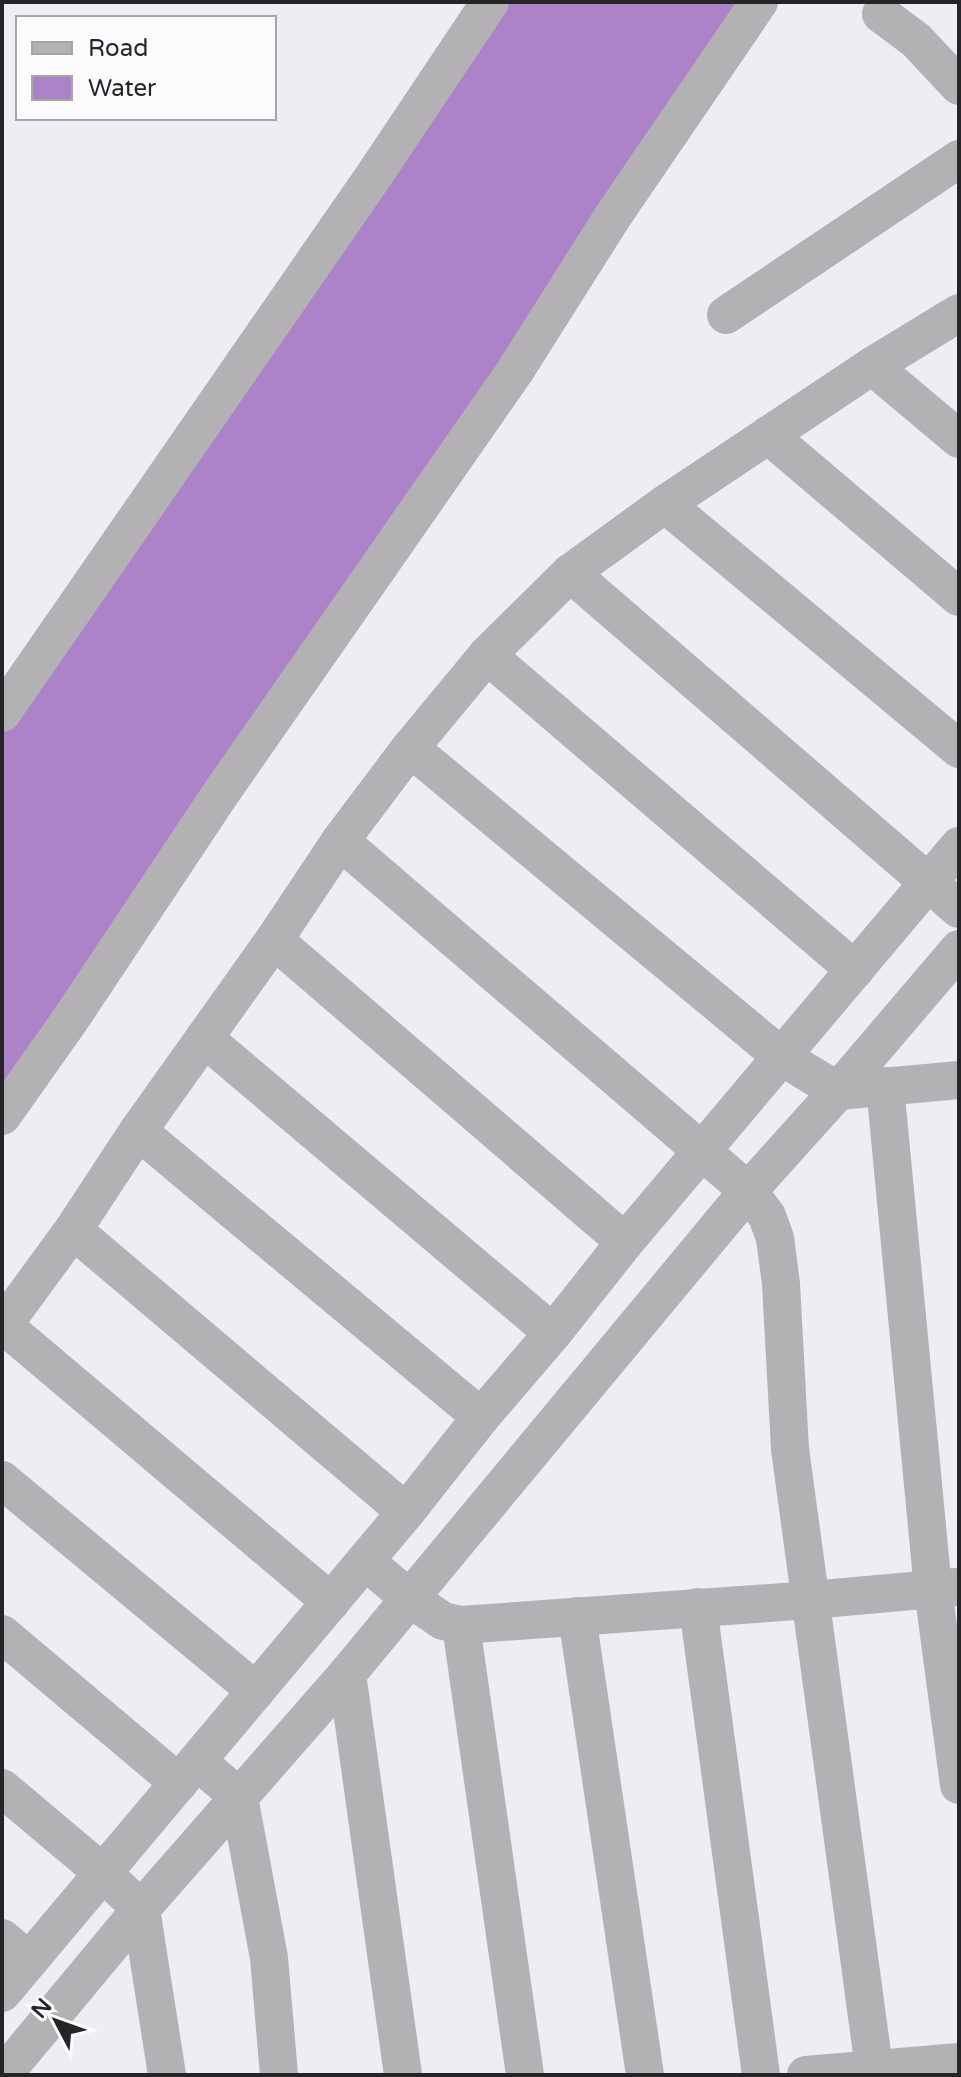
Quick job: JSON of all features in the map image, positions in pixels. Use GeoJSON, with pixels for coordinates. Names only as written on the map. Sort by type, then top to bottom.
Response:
{"type":"FeatureCollection","features":[{"type":"Feature","properties":{"kind":"street"},"geometry":{"type":"LineString","coordinates":[[2,713],[375,174],[490,2]]}},
{"type":"Feature","properties":{"kind":"street"},"geometry":{"type":"LineString","coordinates":[[2,1116],[70,1020],[221,793],[515,371],[621,204],[759,2]]}},
{"type":"Feature","properties":{"kind":"street"},"geometry":{"type":"LineString","coordinates":[[881,14],[923,48],[959,86]]}},
{"type":"Feature","properties":{"kind":"street"},"geometry":{"type":"LineString","coordinates":[[726,315],[959,159]]}},
{"type":"Feature","properties":{"kind":"street"},"geometry":{"type":"LineString","coordinates":[[331,1602],[3,1326],[73,1230],[138,1131],[274,940],[340,841],[410,748],[487,655],[570,573],[665,504],[872,366],[959,313]]}},
{"type":"Feature","properties":{"kind":"street"},"geometry":{"type":"LineString","coordinates":[[872,366],[959,439]]}},
{"type":"Feature","properties":{"kind":"street"},"geometry":{"type":"LineString","coordinates":[[768,435],[959,597]]}},
{"type":"Feature","properties":{"kind":"street"},"geometry":{"type":"LineString","coordinates":[[665,504],[959,749]]}},
{"type":"Feature","properties":{"kind":"street"},"geometry":{"type":"LineString","coordinates":[[570,573],[959,909]]}},
{"type":"Feature","properties":{"kind":"street"},"geometry":{"type":"LineString","coordinates":[[487,655],[855,970]]}},
{"type":"Feature","properties":{"kind":"street"},"geometry":{"type":"LineString","coordinates":[[410,748],[782,1057],[838,1091],[959,1080]]}},
{"type":"Feature","properties":{"kind":"street"},"geometry":{"type":"LineString","coordinates":[[340,841],[748,1191],[767,1216],[775,1238],[781,1284],[790,1449],[875,2072]]}},
{"type":"Feature","properties":{"kind":"street"},"geometry":{"type":"LineString","coordinates":[[2,1993],[15,1950],[103,1873],[406,1512],[625,1242],[959,846]]}},
{"type":"Feature","properties":{"kind":"street"},"geometry":{"type":"LineString","coordinates":[[274,940],[625,1242]]}},
{"type":"Feature","properties":{"kind":"street"},"geometry":{"type":"LineString","coordinates":[[3,2075],[141,1909],[347,1674],[748,1191],[959,949]]}},
{"type":"Feature","properties":{"kind":"street"},"geometry":{"type":"LineString","coordinates":[[204,1038],[553,1333]]}},
{"type":"Feature","properties":{"kind":"street"},"geometry":{"type":"LineString","coordinates":[[885,1086],[946,1588],[959,1785]]}},
{"type":"Feature","properties":{"kind":"street"},"geometry":{"type":"LineString","coordinates":[[138,1131],[481,1417]]}},
{"type":"Feature","properties":{"kind":"street"},"geometry":{"type":"LineString","coordinates":[[73,1230],[406,1512]]}},
{"type":"Feature","properties":{"kind":"street"},"geometry":{"type":"LineString","coordinates":[[2,1480],[256,1691]]}},
{"type":"Feature","properties":{"kind":"street"},"geometry":{"type":"LineString","coordinates":[[365,1561],[409,1598],[443,1621],[461,1625],[946,1588]]}},
{"type":"Feature","properties":{"kind":"street"},"geometry":{"type":"LineString","coordinates":[[698,1607],[761,2075]]}},
{"type":"Feature","properties":{"kind":"street"},"geometry":{"type":"LineString","coordinates":[[577,1616],[645,2075]]}},
{"type":"Feature","properties":{"kind":"street"},"geometry":{"type":"LineString","coordinates":[[461,1625],[525,2075]]}},
{"type":"Feature","properties":{"kind":"street"},"geometry":{"type":"LineString","coordinates":[[2,1634],[188,1772],[239,1797]]}},
{"type":"Feature","properties":{"kind":"street"},"geometry":{"type":"LineString","coordinates":[[347,1674],[403,2075]]}},
{"type":"Feature","properties":{"kind":"street"},"geometry":{"type":"LineString","coordinates":[[2,1788],[141,1909],[167,2075]]}},
{"type":"Feature","properties":{"kind":"street"},"geometry":{"type":"LineString","coordinates":[[239,1797],[269,1958],[279,2075]]}},
{"type":"Feature","properties":{"kind":"street"},"geometry":{"type":"LineString","coordinates":[[806,2075],[875,2072],[959,2062]]}},
{"type":"Feature","properties":{"kind":"water"},"geometry":{"type":"Polygon","coordinates":[[[490,2],[759,2],[2,1122],[2,713],[490,2]]]}}]}
